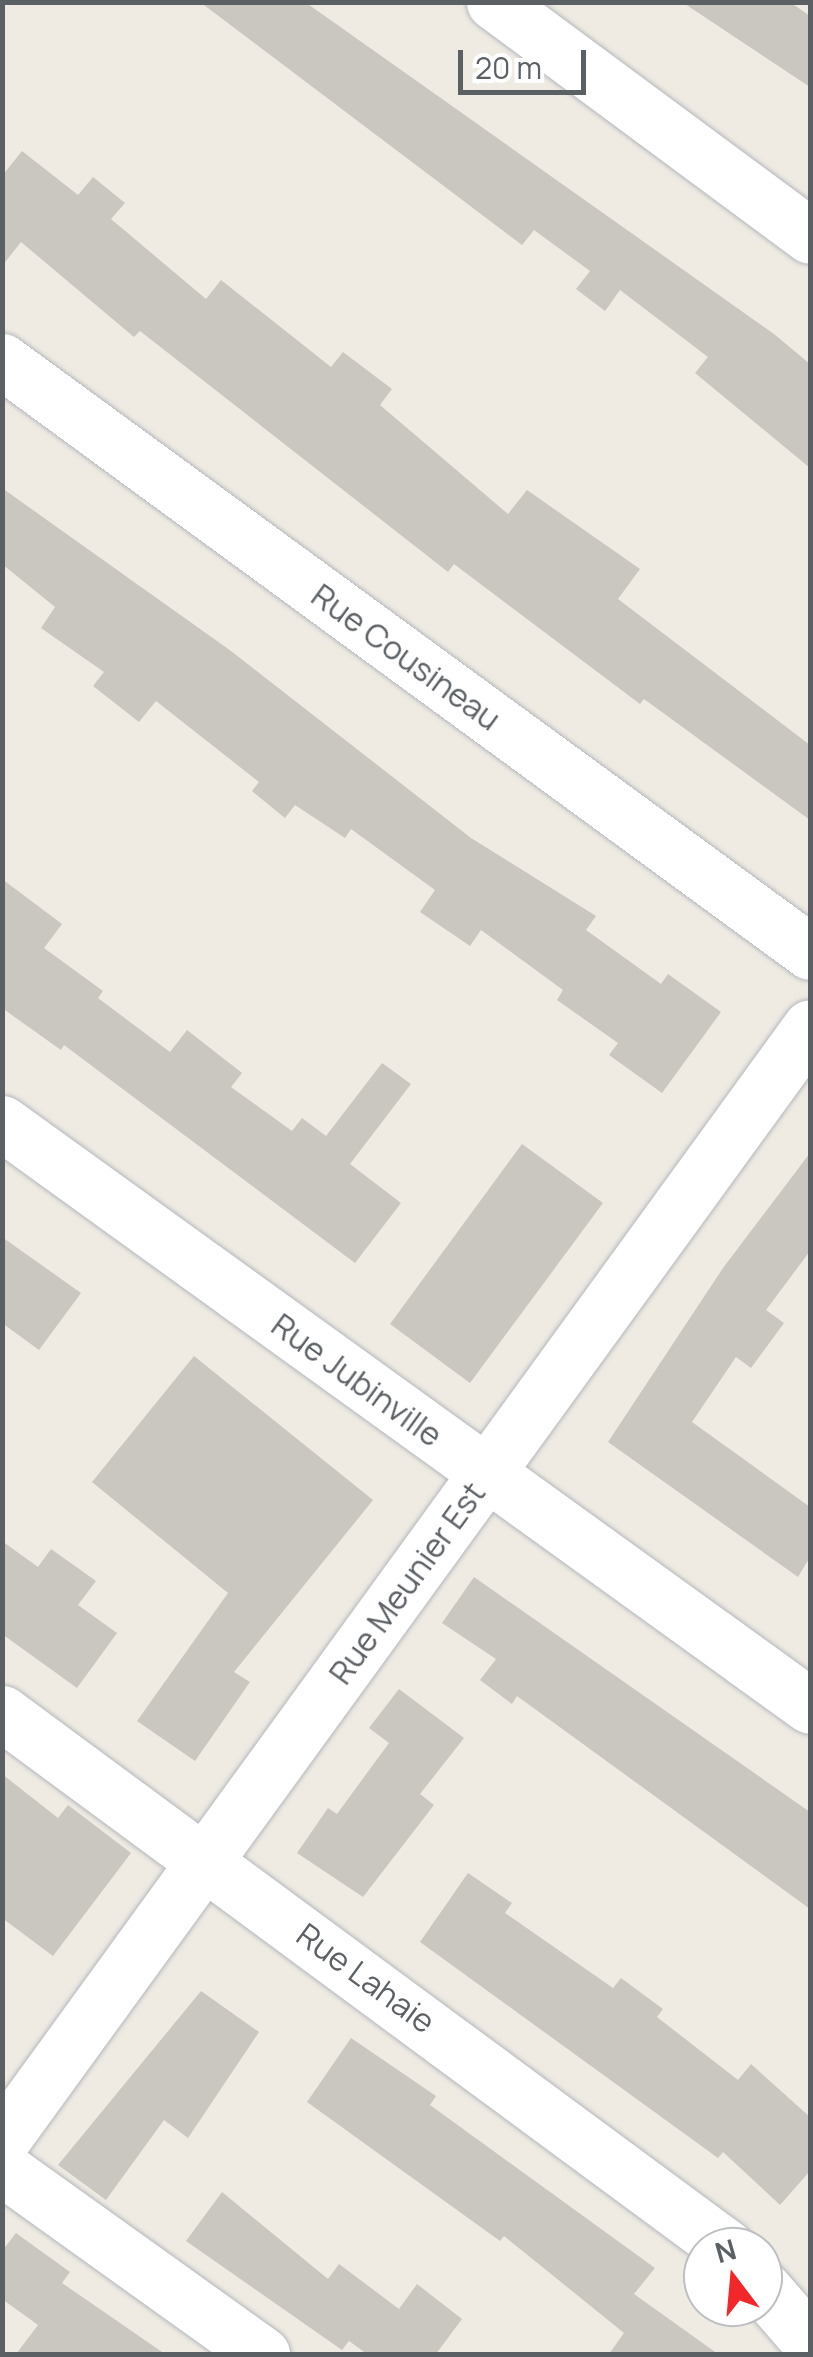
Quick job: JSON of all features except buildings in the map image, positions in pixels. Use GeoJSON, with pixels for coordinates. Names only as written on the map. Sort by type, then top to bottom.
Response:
{"type":"FeatureCollection","features":[{"type":"Feature","properties":{"kind":"street"},"geometry":{"type":"LineString","coordinates":[[494,2],[810,236]]}},
{"type":"Feature","properties":{"kind":"street","name":"Rue Cousineau"},"geometry":{"type":"LineString","coordinates":[[2,361],[810,952]]}},
{"type":"Feature","properties":{"kind":"street","name":"Rue Meunier Est"},"geometry":{"type":"LineString","coordinates":[[2,2140],[810,1027]]}},
{"type":"Feature","properties":{"kind":"street","name":"Rue Jubinville"},"geometry":{"type":"LineString","coordinates":[[2,1123],[810,1706]]}},
{"type":"Feature","properties":{"kind":"street","name":"Rue Lahaie"},"geometry":{"type":"LineString","coordinates":[[2,1713],[699,2227]]}},
{"type":"Feature","properties":{"kind":"street"},"geometry":{"type":"LineString","coordinates":[[2,2168],[262,2354]]}},
{"type":"Feature","properties":{"kind":"street"},"geometry":{"type":"LineString","coordinates":[[783,2311],[810,2342]]}}]}
